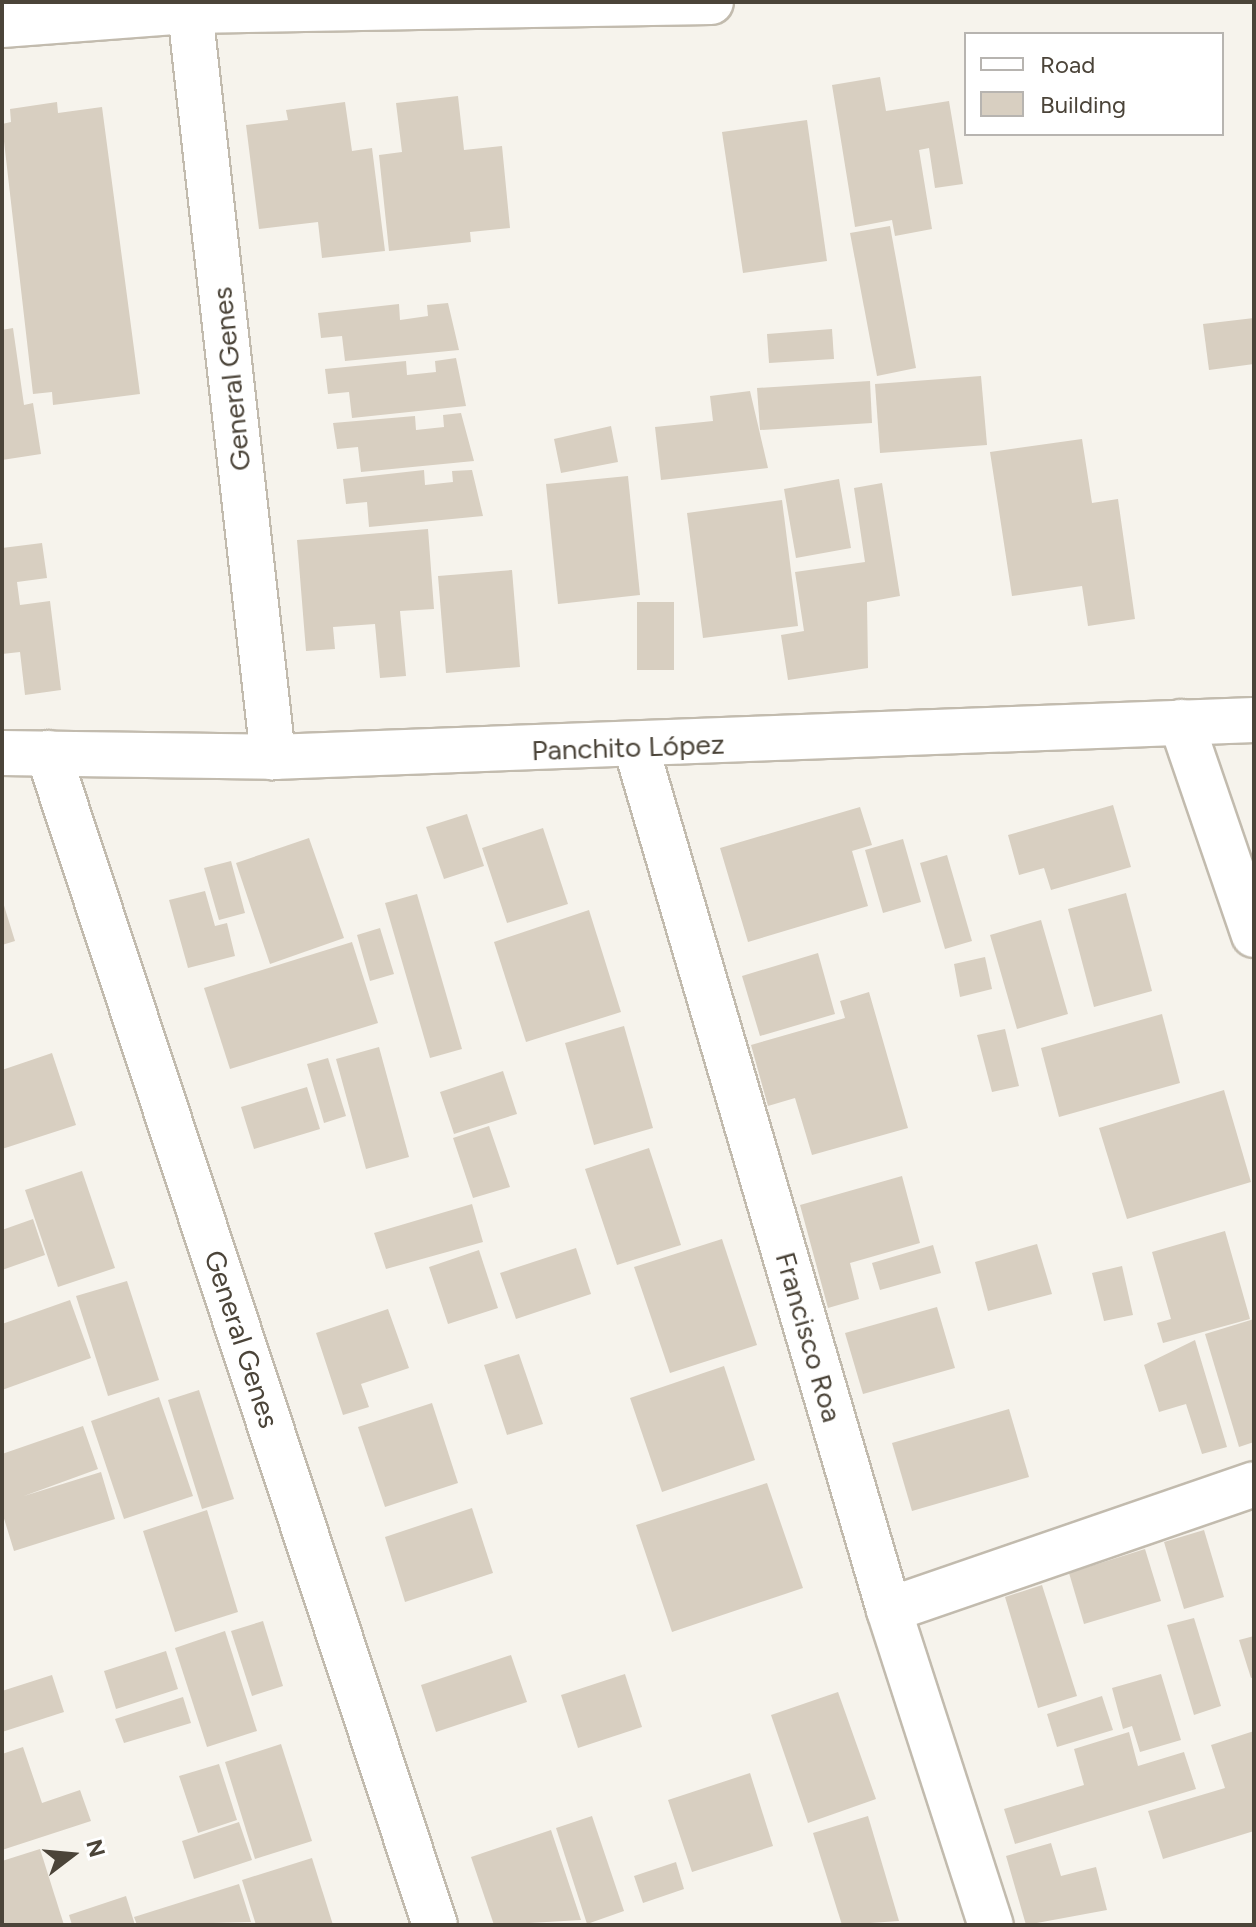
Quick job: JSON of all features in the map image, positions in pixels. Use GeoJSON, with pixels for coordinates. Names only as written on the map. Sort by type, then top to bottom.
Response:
{"type":"FeatureCollection","features":[{"type":"Feature","properties":{"kind":"street"},"geometry":{"type":"LineString","coordinates":[[2,25],[190,6],[711,2]]}},
{"type":"Feature","properties":{"kind":"street","name":"General Genes"},"geometry":{"type":"LineString","coordinates":[[190,6],[273,757]]}},
{"type":"Feature","properties":{"kind":"street","name":"Panchito López"},"geometry":{"type":"LineString","coordinates":[[2,753],[273,757],[636,747],[1254,720]]}},
{"type":"Feature","properties":{"kind":"street"},"geometry":{"type":"LineString","coordinates":[[1181,722],[1254,935]]}},
{"type":"Feature","properties":{"kind":"street","name":"Francisco Roa"},"geometry":{"type":"LineString","coordinates":[[636,747],[889,1610],[991,1925]]}},
{"type":"Feature","properties":{"kind":"street","name":"General Genes"},"geometry":{"type":"LineString","coordinates":[[48,753],[435,1925]]}},
{"type":"Feature","properties":{"kind":"street"},"geometry":{"type":"LineString","coordinates":[[889,1610],[1254,1484]]}},
{"type":"Feature","properties":{"kind":"building"},"geometry":{"type":"Polygon","coordinates":[[[880,77],[886,111],[949,101],[963,184],[935,188],[929,148],[919,150],[932,229],[895,236],[892,220],[855,227],[832,85],[880,77]]]}},
{"type":"Feature","properties":{"kind":"building"},"geometry":{"type":"Polygon","coordinates":[[[458,96],[464,150],[502,146],[510,228],[470,232],[471,242],[389,251],[379,155],[402,152],[396,103],[458,96]]]}},
{"type":"Feature","properties":{"kind":"building"},"geometry":{"type":"Polygon","coordinates":[[[57,102],[58,113],[102,107],[140,394],[53,405],[52,392],[33,394],[2,124],[11,122],[10,109],[57,102]]]}},
{"type":"Feature","properties":{"kind":"building"},"geometry":{"type":"Polygon","coordinates":[[[345,102],[352,151],[372,148],[385,251],[322,258],[318,222],[259,229],[246,125],[288,120],[286,110],[345,102]]]}},
{"type":"Feature","properties":{"kind":"building"},"geometry":{"type":"Polygon","coordinates":[[[807,120],[827,261],[743,273],[722,132],[807,120]]]}},
{"type":"Feature","properties":{"kind":"building"},"geometry":{"type":"Polygon","coordinates":[[[890,226],[916,368],[877,376],[850,233],[890,226]]]}},
{"type":"Feature","properties":{"kind":"building"},"geometry":{"type":"Polygon","coordinates":[[[448,303],[459,350],[345,361],[342,336],[321,338],[318,313],[399,304],[400,320],[428,316],[427,305],[448,303]]]}},
{"type":"Feature","properties":{"kind":"building"},"geometry":{"type":"Polygon","coordinates":[[[1254,318],[1254,364],[1209,370],[1203,324],[1254,318]]]}},
{"type":"Feature","properties":{"kind":"building"},"geometry":{"type":"Polygon","coordinates":[[[13,328],[24,405],[33,403],[41,454],[2,460],[2,330],[13,328]]]}},
{"type":"Feature","properties":{"kind":"building"},"geometry":{"type":"Polygon","coordinates":[[[832,329],[834,359],[769,363],[767,334],[832,329]]]}},
{"type":"Feature","properties":{"kind":"building"},"geometry":{"type":"Polygon","coordinates":[[[456,358],[466,406],[352,418],[349,392],[328,394],[325,369],[406,361],[407,375],[436,372],[435,361],[456,358]]]}},
{"type":"Feature","properties":{"kind":"building"},"geometry":{"type":"Polygon","coordinates":[[[981,376],[987,445],[880,453],[875,384],[981,376]]]}},
{"type":"Feature","properties":{"kind":"building"},"geometry":{"type":"Polygon","coordinates":[[[870,381],[872,423],[760,430],[757,388],[870,381]]]}},
{"type":"Feature","properties":{"kind":"building"},"geometry":{"type":"Polygon","coordinates":[[[750,391],[768,468],[661,480],[655,427],[713,421],[710,396],[750,391]]]}},
{"type":"Feature","properties":{"kind":"building"},"geometry":{"type":"Polygon","coordinates":[[[461,413],[474,461],[361,472],[358,447],[337,449],[333,423],[415,416],[416,430],[444,427],[443,415],[461,413]]]}},
{"type":"Feature","properties":{"kind":"building"},"geometry":{"type":"Polygon","coordinates":[[[611,426],[618,462],[561,473],[554,439],[611,426]]]}},
{"type":"Feature","properties":{"kind":"building"},"geometry":{"type":"Polygon","coordinates":[[[1082,439],[1092,503],[1118,499],[1135,619],[1088,626],[1082,586],[1012,596],[990,452],[1082,439]]]}},
{"type":"Feature","properties":{"kind":"building"},"geometry":{"type":"Polygon","coordinates":[[[424,470],[425,485],[453,482],[452,471],[472,470],[483,516],[369,527],[367,502],[346,504],[343,479],[424,470]]]}},
{"type":"Feature","properties":{"kind":"building"},"geometry":{"type":"Polygon","coordinates":[[[628,476],[640,595],[558,604],[546,484],[628,476]]]}},
{"type":"Feature","properties":{"kind":"building"},"geometry":{"type":"Polygon","coordinates":[[[839,479],[851,548],[796,558],[784,489],[839,479]]]}},
{"type":"Feature","properties":{"kind":"building"},"geometry":{"type":"Polygon","coordinates":[[[882,483],[900,596],[867,602],[868,668],[788,680],[781,635],[804,631],[795,572],[865,562],[854,488],[882,483]]]}},
{"type":"Feature","properties":{"kind":"building"},"geometry":{"type":"Polygon","coordinates":[[[782,500],[798,626],[703,638],[687,513],[782,500]]]}},
{"type":"Feature","properties":{"kind":"building"},"geometry":{"type":"Polygon","coordinates":[[[428,529],[434,609],[400,611],[406,676],[380,678],[375,624],[333,627],[335,649],[306,651],[297,540],[428,529]]]}},
{"type":"Feature","properties":{"kind":"building"},"geometry":{"type":"Polygon","coordinates":[[[42,543],[47,578],[17,582],[20,605],[50,601],[61,690],[25,695],[20,652],[2,654],[2,548],[42,543]]]}},
{"type":"Feature","properties":{"kind":"building"},"geometry":{"type":"Polygon","coordinates":[[[512,570],[520,667],[446,673],[438,576],[512,570]]]}},
{"type":"Feature","properties":{"kind":"building"},"geometry":{"type":"Polygon","coordinates":[[[637,602],[674,602],[674,670],[637,670],[637,602]]]}},
{"type":"Feature","properties":{"kind":"building"},"geometry":{"type":"Polygon","coordinates":[[[1113,805],[1131,867],[1051,890],[1044,868],[1019,875],[1008,835],[1113,805]]]}},
{"type":"Feature","properties":{"kind":"building"},"geometry":{"type":"Polygon","coordinates":[[[860,807],[872,845],[852,851],[868,906],[748,942],[720,848],[860,807]]]}},
{"type":"Feature","properties":{"kind":"building"},"geometry":{"type":"Polygon","coordinates":[[[467,814],[484,866],[444,879],[426,827],[467,814]]]}},
{"type":"Feature","properties":{"kind":"building"},"geometry":{"type":"Polygon","coordinates":[[[543,828],[568,904],[507,923],[482,848],[543,828]]]}},
{"type":"Feature","properties":{"kind":"building"},"geometry":{"type":"Polygon","coordinates":[[[309,838],[344,938],[270,964],[236,863],[309,838]]]}},
{"type":"Feature","properties":{"kind":"building"},"geometry":{"type":"Polygon","coordinates":[[[903,839],[921,902],[883,913],[865,850],[903,839]]]}},
{"type":"Feature","properties":{"kind":"building"},"geometry":{"type":"Polygon","coordinates":[[[947,855],[972,941],[945,949],[920,863],[947,855]]]}},
{"type":"Feature","properties":{"kind":"building"},"geometry":{"type":"Polygon","coordinates":[[[231,861],[245,913],[219,920],[204,868],[231,861]]]}},
{"type":"Feature","properties":{"kind":"building"},"geometry":{"type":"Polygon","coordinates":[[[205,891],[215,926],[227,923],[235,956],[188,968],[169,900],[205,891]]]}},
{"type":"Feature","properties":{"kind":"building"},"geometry":{"type":"Polygon","coordinates":[[[1126,893],[1152,991],[1094,1007],[1068,909],[1126,893]]]}},
{"type":"Feature","properties":{"kind":"building"},"geometry":{"type":"Polygon","coordinates":[[[417,894],[462,1049],[430,1058],[385,903],[417,894]]]}},
{"type":"Feature","properties":{"kind":"building"},"geometry":{"type":"Polygon","coordinates":[[[2,899],[15,941],[2,945],[2,899]]]}},
{"type":"Feature","properties":{"kind":"building"},"geometry":{"type":"Polygon","coordinates":[[[589,910],[621,1012],[526,1042],[494,942],[589,910]]]}},
{"type":"Feature","properties":{"kind":"building"},"geometry":{"type":"Polygon","coordinates":[[[1041,920],[1068,1014],[1017,1029],[990,935],[1041,920]]]}},
{"type":"Feature","properties":{"kind":"building"},"geometry":{"type":"Polygon","coordinates":[[[380,928],[394,974],[370,981],[357,935],[380,928]]]}},
{"type":"Feature","properties":{"kind":"building"},"geometry":{"type":"Polygon","coordinates":[[[352,942],[378,1023],[230,1069],[204,988],[352,942]]]}},
{"type":"Feature","properties":{"kind":"building"},"geometry":{"type":"Polygon","coordinates":[[[818,953],[835,1014],[760,1036],[742,976],[818,953]]]}},
{"type":"Feature","properties":{"kind":"building"},"geometry":{"type":"Polygon","coordinates":[[[985,957],[992,989],[960,997],[954,964],[985,957]]]}},
{"type":"Feature","properties":{"kind":"building"},"geometry":{"type":"Polygon","coordinates":[[[869,992],[908,1128],[812,1155],[795,1098],[768,1106],[751,1045],[845,1018],[840,1001],[869,992]]]}},
{"type":"Feature","properties":{"kind":"building"},"geometry":{"type":"Polygon","coordinates":[[[1162,1014],[1180,1083],[1059,1117],[1041,1048],[1162,1014]]]}},
{"type":"Feature","properties":{"kind":"building"},"geometry":{"type":"Polygon","coordinates":[[[624,1026],[653,1128],[594,1145],[565,1043],[624,1026]]]}},
{"type":"Feature","properties":{"kind":"building"},"geometry":{"type":"Polygon","coordinates":[[[1005,1029],[1019,1086],[992,1092],[977,1035],[1005,1029]]]}},
{"type":"Feature","properties":{"kind":"building"},"geometry":{"type":"Polygon","coordinates":[[[379,1047],[409,1157],[366,1169],[336,1059],[379,1047]]]}},
{"type":"Feature","properties":{"kind":"building"},"geometry":{"type":"Polygon","coordinates":[[[52,1053],[76,1125],[2,1149],[2,1070],[52,1053]]]}},
{"type":"Feature","properties":{"kind":"building"},"geometry":{"type":"Polygon","coordinates":[[[328,1058],[346,1116],[324,1123],[307,1064],[328,1058]]]}},
{"type":"Feature","properties":{"kind":"building"},"geometry":{"type":"Polygon","coordinates":[[[503,1071],[517,1114],[454,1134],[440,1092],[503,1071]]]}},
{"type":"Feature","properties":{"kind":"building"},"geometry":{"type":"Polygon","coordinates":[[[307,1087],[320,1129],[254,1149],[241,1107],[307,1087]]]}},
{"type":"Feature","properties":{"kind":"building"},"geometry":{"type":"Polygon","coordinates":[[[1224,1090],[1251,1182],[1127,1219],[1099,1128],[1224,1090]]]}},
{"type":"Feature","properties":{"kind":"building"},"geometry":{"type":"Polygon","coordinates":[[[489,1126],[510,1187],[473,1198],[453,1138],[489,1126]]]}},
{"type":"Feature","properties":{"kind":"building"},"geometry":{"type":"Polygon","coordinates":[[[649,1148],[681,1245],[617,1265],[585,1169],[649,1148]]]}},
{"type":"Feature","properties":{"kind":"building"},"geometry":{"type":"Polygon","coordinates":[[[82,1171],[115,1268],[58,1287],[25,1190],[82,1171]]]}},
{"type":"Feature","properties":{"kind":"building"},"geometry":{"type":"Polygon","coordinates":[[[902,1176],[920,1243],[850,1263],[859,1299],[828,1308],[800,1205],[902,1176]]]}},
{"type":"Feature","properties":{"kind":"building"},"geometry":{"type":"Polygon","coordinates":[[[472,1204],[483,1242],[386,1269],[374,1233],[472,1204]]]}},
{"type":"Feature","properties":{"kind":"building"},"geometry":{"type":"Polygon","coordinates":[[[33,1219],[45,1255],[2,1270],[2,1230],[33,1219]]]}},
{"type":"Feature","properties":{"kind":"building"},"geometry":{"type":"Polygon","coordinates":[[[1225,1231],[1250,1319],[1163,1343],[1157,1323],[1171,1319],[1152,1252],[1225,1231]]]}},
{"type":"Feature","properties":{"kind":"building"},"geometry":{"type":"Polygon","coordinates":[[[722,1239],[757,1345],[670,1373],[634,1267],[722,1239]]]}},
{"type":"Feature","properties":{"kind":"building"},"geometry":{"type":"Polygon","coordinates":[[[1037,1244],[1052,1294],[988,1311],[975,1262],[1037,1244]]]}},
{"type":"Feature","properties":{"kind":"building"},"geometry":{"type":"Polygon","coordinates":[[[933,1245],[941,1273],[880,1290],[872,1263],[933,1245]]]}},
{"type":"Feature","properties":{"kind":"building"},"geometry":{"type":"Polygon","coordinates":[[[576,1248],[591,1294],[516,1319],[500,1273],[576,1248]]]}},
{"type":"Feature","properties":{"kind":"building"},"geometry":{"type":"Polygon","coordinates":[[[479,1250],[498,1308],[448,1324],[429,1267],[479,1250]]]}},
{"type":"Feature","properties":{"kind":"building"},"geometry":{"type":"Polygon","coordinates":[[[1122,1266],[1133,1315],[1104,1321],[1092,1273],[1122,1266]]]}},
{"type":"Feature","properties":{"kind":"building"},"geometry":{"type":"Polygon","coordinates":[[[127,1281],[159,1380],[108,1396],[76,1296],[127,1281]]]}},
{"type":"Feature","properties":{"kind":"building"},"geometry":{"type":"Polygon","coordinates":[[[70,1300],[91,1358],[2,1390],[2,1324],[70,1300]]]}},
{"type":"Feature","properties":{"kind":"building"},"geometry":{"type":"Polygon","coordinates":[[[937,1307],[955,1368],[863,1394],[845,1333],[937,1307]]]}},
{"type":"Feature","properties":{"kind":"building"},"geometry":{"type":"Polygon","coordinates":[[[388,1309],[409,1368],[361,1384],[369,1407],[343,1415],[316,1333],[388,1309]]]}},
{"type":"Feature","properties":{"kind":"building"},"geometry":{"type":"Polygon","coordinates":[[[1254,1319],[1254,1442],[1239,1447],[1205,1334],[1254,1319]]]}},
{"type":"Feature","properties":{"kind":"building"},"geometry":{"type":"Polygon","coordinates":[[[1195,1340],[1227,1447],[1202,1454],[1186,1404],[1159,1412],[1144,1365],[1195,1340]]]}},
{"type":"Feature","properties":{"kind":"building"},"geometry":{"type":"Polygon","coordinates":[[[519,1354],[543,1424],[507,1435],[484,1365],[519,1354]]]}},
{"type":"Feature","properties":{"kind":"building"},"geometry":{"type":"Polygon","coordinates":[[[724,1366],[755,1460],[662,1492],[630,1398],[724,1366]]]}},
{"type":"Feature","properties":{"kind":"building"},"geometry":{"type":"Polygon","coordinates":[[[199,1390],[234,1499],[202,1509],[168,1400],[199,1390]]]}},
{"type":"Feature","properties":{"kind":"building"},"geometry":{"type":"Polygon","coordinates":[[[159,1397],[193,1496],[124,1519],[91,1421],[159,1397]]]}},
{"type":"Feature","properties":{"kind":"building"},"geometry":{"type":"Polygon","coordinates":[[[432,1403],[458,1483],[385,1507],[358,1427],[432,1403]]]}},
{"type":"Feature","properties":{"kind":"building"},"geometry":{"type":"Polygon","coordinates":[[[1009,1409],[1029,1477],[912,1511],[892,1443],[1009,1409]]]}},
{"type":"Feature","properties":{"kind":"building"},"geometry":{"type":"Polygon","coordinates":[[[83,1426],[98,1469],[24,1496],[101,1472],[115,1519],[14,1551],[2,1512],[2,1454],[83,1426]]]}},
{"type":"Feature","properties":{"kind":"building"},"geometry":{"type":"Polygon","coordinates":[[[767,1483],[803,1588],[672,1632],[636,1525],[767,1483]]]}},
{"type":"Feature","properties":{"kind":"building"},"geometry":{"type":"Polygon","coordinates":[[[472,1508],[493,1573],[405,1602],[385,1537],[472,1508]]]}},
{"type":"Feature","properties":{"kind":"building"},"geometry":{"type":"Polygon","coordinates":[[[207,1510],[238,1612],[175,1632],[143,1531],[207,1510]]]}},
{"type":"Feature","properties":{"kind":"building"},"geometry":{"type":"Polygon","coordinates":[[[1204,1530],[1224,1597],[1184,1609],[1164,1542],[1204,1530]]]}},
{"type":"Feature","properties":{"kind":"building"},"geometry":{"type":"Polygon","coordinates":[[[1145,1549],[1161,1601],[1084,1624],[1069,1573],[1145,1549]]]}},
{"type":"Feature","properties":{"kind":"building"},"geometry":{"type":"Polygon","coordinates":[[[1042,1585],[1077,1696],[1038,1708],[1005,1597],[1042,1585]]]}},
{"type":"Feature","properties":{"kind":"building"},"geometry":{"type":"Polygon","coordinates":[[[1194,1618],[1221,1706],[1194,1715],[1167,1625],[1194,1618]]]}},
{"type":"Feature","properties":{"kind":"building"},"geometry":{"type":"Polygon","coordinates":[[[263,1621],[283,1686],[252,1696],[231,1631],[263,1621]]]}},
{"type":"Feature","properties":{"kind":"building"},"geometry":{"type":"Polygon","coordinates":[[[225,1631],[257,1731],[207,1747],[175,1648],[225,1631]]]}},
{"type":"Feature","properties":{"kind":"building"},"geometry":{"type":"Polygon","coordinates":[[[1254,1636],[1254,1677],[1251,1678],[1239,1640],[1254,1636]]]}},
{"type":"Feature","properties":{"kind":"building"},"geometry":{"type":"Polygon","coordinates":[[[166,1651],[178,1689],[116,1709],[104,1671],[166,1651]]]}},
{"type":"Feature","properties":{"kind":"building"},"geometry":{"type":"Polygon","coordinates":[[[511,1655],[527,1702],[436,1732],[421,1685],[511,1655]]]}},
{"type":"Feature","properties":{"kind":"building"},"geometry":{"type":"Polygon","coordinates":[[[625,1674],[642,1727],[578,1748],[561,1695],[625,1674]]]}},
{"type":"Feature","properties":{"kind":"building"},"geometry":{"type":"Polygon","coordinates":[[[1161,1674],[1181,1740],[1140,1752],[1132,1726],[1123,1729],[1112,1688],[1161,1674]]]}},
{"type":"Feature","properties":{"kind":"building"},"geometry":{"type":"Polygon","coordinates":[[[52,1675],[64,1712],[2,1732],[2,1691],[52,1675]]]}},
{"type":"Feature","properties":{"kind":"building"},"geometry":{"type":"Polygon","coordinates":[[[838,1692],[876,1799],[808,1823],[771,1715],[838,1692]]]}},
{"type":"Feature","properties":{"kind":"building"},"geometry":{"type":"Polygon","coordinates":[[[1102,1696],[1113,1730],[1057,1747],[1047,1714],[1102,1696]]]}},
{"type":"Feature","properties":{"kind":"building"},"geometry":{"type":"Polygon","coordinates":[[[183,1697],[191,1723],[124,1743],[115,1719],[183,1697]]]}},
{"type":"Feature","properties":{"kind":"building"},"geometry":{"type":"Polygon","coordinates":[[[1254,1731],[1254,1831],[1163,1859],[1148,1811],[1225,1788],[1211,1745],[1254,1731]]]}},
{"type":"Feature","properties":{"kind":"building"},"geometry":{"type":"Polygon","coordinates":[[[1129,1732],[1138,1766],[1184,1752],[1196,1789],[1015,1844],[1004,1809],[1084,1785],[1074,1749],[1129,1732]]]}},
{"type":"Feature","properties":{"kind":"building"},"geometry":{"type":"Polygon","coordinates":[[[281,1744],[312,1841],[255,1859],[225,1762],[281,1744]]]}},
{"type":"Feature","properties":{"kind":"building"},"geometry":{"type":"Polygon","coordinates":[[[23,1747],[42,1803],[80,1790],[91,1821],[2,1850],[2,1754],[23,1747]]]}},
{"type":"Feature","properties":{"kind":"building"},"geometry":{"type":"Polygon","coordinates":[[[219,1764],[237,1820],[198,1833],[179,1776],[219,1764]]]}},
{"type":"Feature","properties":{"kind":"building"},"geometry":{"type":"Polygon","coordinates":[[[750,1773],[773,1846],[692,1872],[668,1800],[750,1773]]]}},
{"type":"Feature","properties":{"kind":"building"},"geometry":{"type":"Polygon","coordinates":[[[592,1816],[624,1911],[587,1924],[556,1828],[592,1816]]]}},
{"type":"Feature","properties":{"kind":"building"},"geometry":{"type":"Polygon","coordinates":[[[868,1816],[899,1921],[842,1925],[813,1833],[868,1816]]]}},
{"type":"Feature","properties":{"kind":"building"},"geometry":{"type":"Polygon","coordinates":[[[239,1822],[252,1860],[194,1879],[182,1841],[239,1822]]]}},
{"type":"Feature","properties":{"kind":"building"},"geometry":{"type":"Polygon","coordinates":[[[551,1830],[581,1920],[494,1925],[471,1857],[551,1830]]]}},
{"type":"Feature","properties":{"kind":"building"},"geometry":{"type":"Polygon","coordinates":[[[1051,1843],[1061,1876],[1096,1867],[1107,1910],[1026,1925],[1006,1856],[1051,1843]]]}},
{"type":"Feature","properties":{"kind":"building"},"geometry":{"type":"Polygon","coordinates":[[[40,1849],[64,1925],[2,1925],[2,1861],[40,1849]]]}},
{"type":"Feature","properties":{"kind":"building"},"geometry":{"type":"Polygon","coordinates":[[[312,1858],[333,1925],[256,1925],[242,1880],[312,1858]]]}},
{"type":"Feature","properties":{"kind":"building"},"geometry":{"type":"Polygon","coordinates":[[[676,1862],[684,1889],[643,1903],[634,1876],[676,1862]]]}},
{"type":"Feature","properties":{"kind":"building"},"geometry":{"type":"Polygon","coordinates":[[[239,1884],[251,1922],[137,1925],[134,1917],[239,1884]]]}},
{"type":"Feature","properties":{"kind":"building"},"geometry":{"type":"Polygon","coordinates":[[[126,1896],[135,1925],[72,1925],[69,1915],[126,1896]]]}}]}
